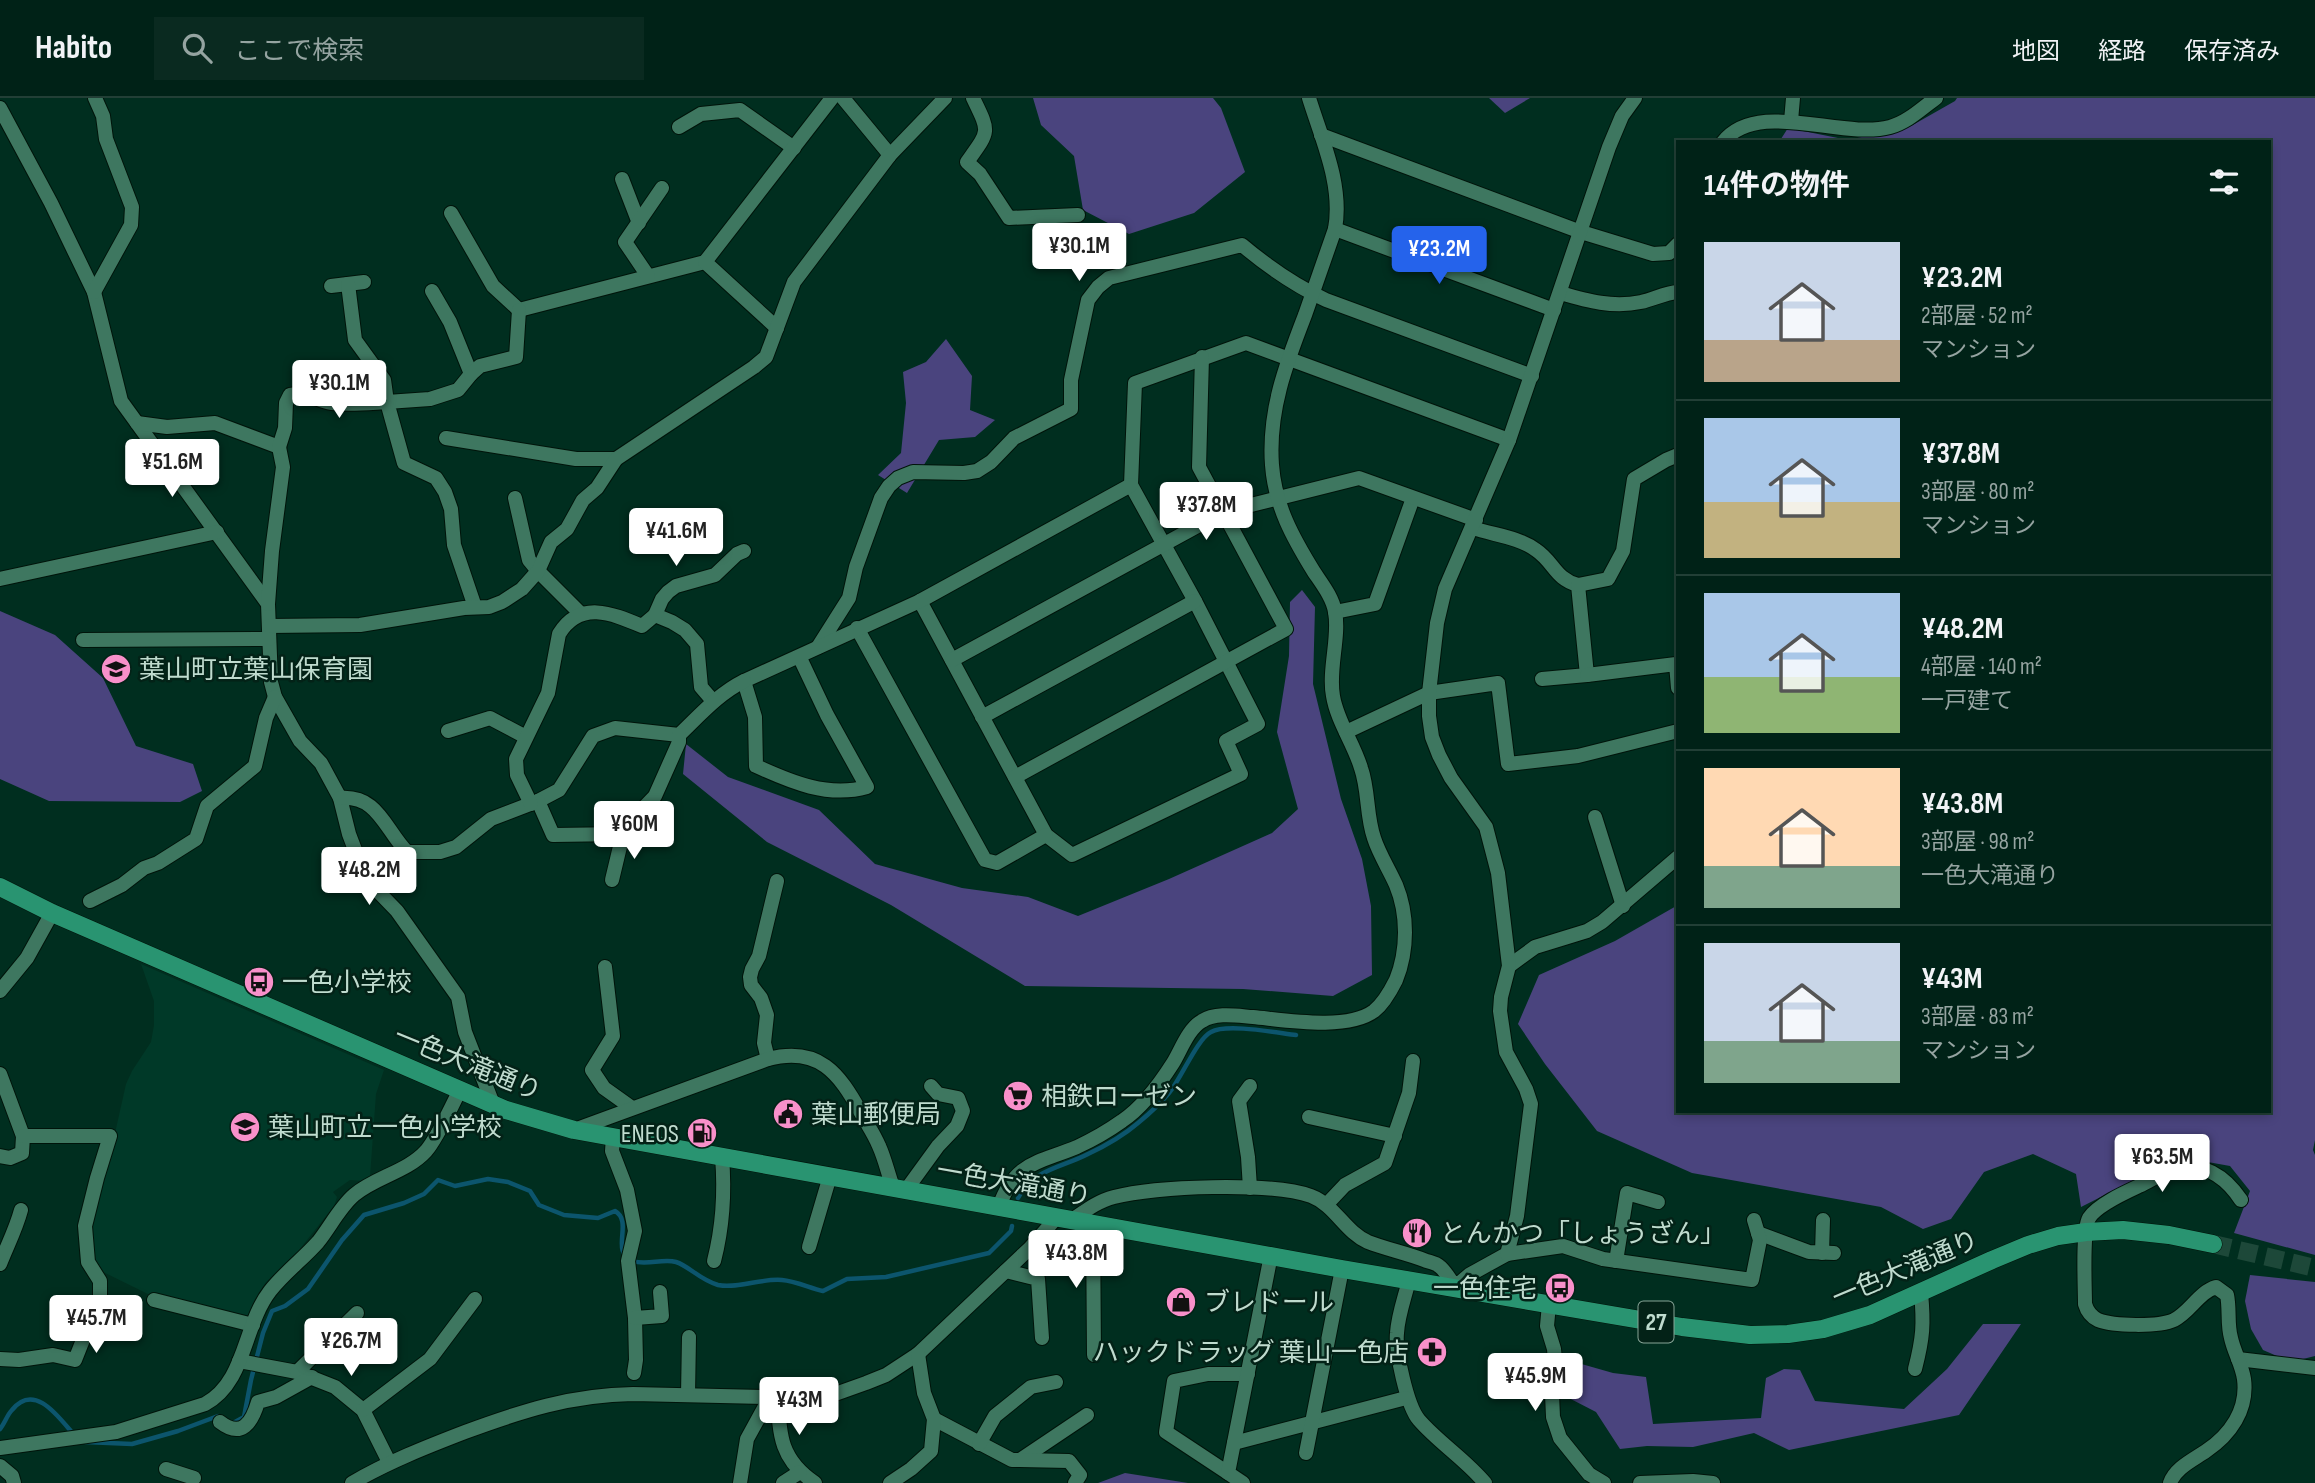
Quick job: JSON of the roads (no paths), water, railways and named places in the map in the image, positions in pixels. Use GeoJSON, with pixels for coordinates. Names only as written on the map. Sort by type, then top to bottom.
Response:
{"type":"FeatureCollection","features":[{"type":"Feature","properties":{"kind":"main road","name":"一色大滝通り"},"geometry":{"type":"LineString","coordinates":[[0,887],[52,913],[493,1104],[573,1130],[1342,1269],[1682,1327],[1750,1335],[1788,1334],[1823,1329],[1870,1315],[2028,1245],[2058,1236],[2123,1230],[2158,1233],[2213,1244]]}},
{"type":"Feature","properties":{"kind":"street"},"geometry":{"type":"LineString","coordinates":[[94,292],[131,225],[132,207],[106,139],[103,116],[95,98]]}},
{"type":"Feature","properties":{"kind":"street"},"geometry":{"type":"LineString","coordinates":[[519,310],[705,262],[832,98]]}},
{"type":"Feature","properties":{"kind":"street"},"geometry":{"type":"LineString","coordinates":[[843,98],[890,155]]}},
{"type":"Feature","properties":{"kind":"street"},"geometry":{"type":"LineString","coordinates":[[83,640],[360,625],[489,607],[522,590],[538,571],[551,542],[567,529],[583,500],[597,488],[616,460],[754,368],[766,357],[794,282],[890,155],[946,98]]}},
{"type":"Feature","properties":{"kind":"street"},"geometry":{"type":"LineString","coordinates":[[973,98],[986,125],[985,137],[967,162],[980,174],[1009,218],[1078,215]]}},
{"type":"Feature","properties":{"kind":"street"},"geometry":{"type":"LineString","coordinates":[[999,1207],[1003,1195],[1017,1174],[1029,1164],[1093,1139],[1123,1121],[1138,1108],[1155,1090],[1191,1032],[1202,1021],[1219,1016],[1290,1021],[1341,1021],[1361,1018],[1376,1010],[1396,978],[1404,945],[1403,904],[1375,842],[1369,823],[1365,781],[1332,694],[1335,612],[1293,537],[1277,498],[1272,469],[1271,436],[1275,404],[1339,212],[1338,197],[1309,98]]}},
{"type":"Feature","properties":{"kind":"street"},"geometry":{"type":"LineString","coordinates":[[1507,1254],[1517,1216],[1531,1104],[1506,1052],[1500,1011],[1509,966],[1498,873],[1486,827],[1451,778],[1432,737],[1429,693],[1437,623],[1445,589],[1509,440],[1609,146],[1622,116],[1635,98]]}},
{"type":"Feature","properties":{"kind":"street"},"geometry":{"type":"LineString","coordinates":[[1791,121],[1793,98]]}},
{"type":"Feature","properties":{"kind":"street"},"geometry":{"type":"LineString","coordinates":[[1724,140],[1742,125],[1760,120],[1876,130],[1907,120],[1936,98]]}},
{"type":"Feature","properties":{"kind":"street"},"geometry":{"type":"LineString","coordinates":[[0,108],[51,203],[94,292],[121,401],[268,604]]}},
{"type":"Feature","properties":{"kind":"street"},"geometry":{"type":"LineString","coordinates":[[679,127],[701,114],[740,110],[794,148]]}},
{"type":"Feature","properties":{"kind":"street"},"geometry":{"type":"LineString","coordinates":[[1321,135],[1581,232],[1653,254],[1669,253],[1676,246]]}},
{"type":"Feature","properties":{"kind":"street"},"geometry":{"type":"LineString","coordinates":[[622,179],[639,223]]}},
{"type":"Feature","properties":{"kind":"street"},"geometry":{"type":"LineString","coordinates":[[648,276],[625,243],[662,188]]}},
{"type":"Feature","properties":{"kind":"street"},"geometry":{"type":"LineString","coordinates":[[452,213],[493,286],[519,310]]}},
{"type":"Feature","properties":{"kind":"street"},"geometry":{"type":"LineString","coordinates":[[1335,229],[1554,310]]}},
{"type":"Feature","properties":{"kind":"street"},"geometry":{"type":"LineString","coordinates":[[818,647],[849,598],[856,567],[881,498],[889,486],[898,478],[913,472],[977,471],[991,462],[1014,438],[1071,409],[1071,380],[1088,300],[1109,278],[1242,245],[1258,259],[1312,293],[1532,376]]}},
{"type":"Feature","properties":{"kind":"street"},"geometry":{"type":"LineString","coordinates":[[705,262],[777,328]]}},
{"type":"Feature","properties":{"kind":"street"},"geometry":{"type":"LineString","coordinates":[[331,286],[364,282]]}},
{"type":"Feature","properties":{"kind":"street"},"geometry":{"type":"LineString","coordinates":[[348,284],[355,340],[384,380],[387,402],[404,463],[436,478],[445,492],[451,509],[454,545],[475,607]]}},
{"type":"Feature","properties":{"kind":"street"},"geometry":{"type":"LineString","coordinates":[[432,291],[450,322],[471,374]]}},
{"type":"Feature","properties":{"kind":"street"},"geometry":{"type":"LineString","coordinates":[[1560,293],[1593,303],[1610,304],[1640,302],[1676,293]]}},
{"type":"Feature","properties":{"kind":"street"},"geometry":{"type":"LineString","coordinates":[[493,1104],[466,1032],[458,997],[397,911],[366,878],[352,842],[340,798],[321,763],[300,741],[275,697],[271,682],[268,604],[283,467],[279,447],[285,428],[286,402],[289,395],[301,393],[329,403],[387,402],[430,400],[458,390],[480,366],[516,357],[519,310]]}},
{"type":"Feature","properties":{"kind":"street"},"geometry":{"type":"LineString","coordinates":[[920,601],[1046,835],[1072,855],[1241,774],[1226,741],[1258,724],[1131,485],[1135,383],[1246,343],[1509,440]]}},
{"type":"Feature","properties":{"kind":"street"},"geometry":{"type":"LineString","coordinates":[[1015,777],[1286,629],[1199,467],[1202,357]]}},
{"type":"Feature","properties":{"kind":"street"},"geometry":{"type":"LineString","coordinates":[[137,423],[167,427],[215,423],[279,447]]}},
{"type":"Feature","properties":{"kind":"street"},"geometry":{"type":"LineString","coordinates":[[446,438],[576,460],[616,460]]}},
{"type":"Feature","properties":{"kind":"street"},"geometry":{"type":"LineString","coordinates":[[952,660],[1223,512],[1359,478],[1519,541],[1538,551],[1564,581],[1578,585],[1608,579],[1623,551],[1634,479],[1676,456]]}},
{"type":"Feature","properties":{"kind":"street"},"geometry":{"type":"LineString","coordinates":[[612,880],[623,834],[629,823],[655,796],[680,735],[728,689],[920,601],[1131,485]]}},
{"type":"Feature","properties":{"kind":"street"},"geometry":{"type":"LineString","coordinates":[[515,498],[529,560],[582,614]]}},
{"type":"Feature","properties":{"kind":"street"},"geometry":{"type":"LineString","coordinates":[[1335,612],[1375,604],[1413,498]]}},
{"type":"Feature","properties":{"kind":"street"},"geometry":{"type":"LineString","coordinates":[[0,579],[217,533]]}},
{"type":"Feature","properties":{"kind":"street"},"geometry":{"type":"LineString","coordinates":[[623,834],[553,835],[517,775],[516,759],[548,693],[559,635],[564,626],[582,614],[595,611],[614,614],[642,626],[655,615],[667,592],[676,586],[715,576],[737,554],[744,551]]}},
{"type":"Feature","properties":{"kind":"street"},"geometry":{"type":"LineString","coordinates":[[1578,585],[1587,675]]}},
{"type":"Feature","properties":{"kind":"street"},"geometry":{"type":"LineString","coordinates":[[982,717],[1195,601]]}},
{"type":"Feature","properties":{"kind":"street"},"geometry":{"type":"LineString","coordinates":[[655,615],[685,630],[697,644],[701,687],[713,701]]}},
{"type":"Feature","properties":{"kind":"street"},"geometry":{"type":"LineString","coordinates":[[857,628],[985,860],[997,863],[1046,835]]}},
{"type":"Feature","properties":{"kind":"street"},"geometry":{"type":"LineString","coordinates":[[744,681],[755,717],[756,766],[783,779],[815,789],[854,790],[867,787],[827,715],[799,656]]}},
{"type":"Feature","properties":{"kind":"street"},"geometry":{"type":"LineString","coordinates":[[1542,679],[1675,664],[1676,672]]}},
{"type":"Feature","properties":{"kind":"street"},"geometry":{"type":"LineString","coordinates":[[1346,732],[1429,693],[1498,683],[1508,764],[1578,756],[1676,732]]}},
{"type":"Feature","properties":{"kind":"street"},"geometry":{"type":"LineString","coordinates":[[90,901],[122,885],[144,868],[158,863],[195,839],[206,806],[255,766],[266,718],[275,697]]}},
{"type":"Feature","properties":{"kind":"street"},"geometry":{"type":"LineString","coordinates":[[448,731],[490,718],[526,737]]}},
{"type":"Feature","properties":{"kind":"street"},"geometry":{"type":"LineString","coordinates":[[340,798],[362,800],[376,809],[397,842],[407,852],[440,852],[456,846],[491,819],[559,790],[593,736],[615,728],[680,735]]}},
{"type":"Feature","properties":{"kind":"street"},"geometry":{"type":"LineString","coordinates":[[1595,817],[1623,906]]}},
{"type":"Feature","properties":{"kind":"street"},"geometry":{"type":"LineString","coordinates":[[1509,966],[1535,947],[1587,931],[1623,906],[1676,860]]}},
{"type":"Feature","properties":{"kind":"street"},"geometry":{"type":"LineString","coordinates":[[768,1059],[764,1044],[767,1015],[761,998],[751,985],[750,977],[751,969],[759,956],[777,881]]}},
{"type":"Feature","properties":{"kind":"street"},"geometry":{"type":"LineString","coordinates":[[3,985],[27,958],[52,913]]}},
{"type":"Feature","properties":{"kind":"street"},"geometry":{"type":"LineString","coordinates":[[606,967],[613,1036],[592,1070],[604,1088],[632,1108]]}},
{"type":"Feature","properties":{"kind":"street"},"geometry":{"type":"LineString","coordinates":[[573,1130],[768,1059],[798,1056],[814,1059],[844,1081],[900,1189],[957,1126],[963,1111],[958,1098],[937,1094],[931,1086]]}},
{"type":"Feature","properties":{"kind":"street"},"geometry":{"type":"LineString","coordinates":[[1327,1204],[1345,1185],[1385,1163],[1409,1093],[1413,1061]]}},
{"type":"Feature","properties":{"kind":"street"},"geometry":{"type":"LineString","coordinates":[[0,1074],[23,1136],[22,1153],[10,1158],[0,1156]]}},
{"type":"Feature","properties":{"kind":"street"},"geometry":{"type":"LineString","coordinates":[[1250,1086],[1239,1101],[1250,1188]]}},
{"type":"Feature","properties":{"kind":"street"},"geometry":{"type":"LineString","coordinates":[[0,1448],[116,1432],[205,1404],[224,1390],[249,1363],[253,1325],[271,1290],[306,1255],[353,1195],[427,1150],[460,1090]]}},
{"type":"Feature","properties":{"kind":"street"},"geometry":{"type":"LineString","coordinates":[[1309,1117],[1395,1136]]}},
{"type":"Feature","properties":{"kind":"street"},"geometry":{"type":"LineString","coordinates":[[0,1359],[19,1360],[53,1355],[75,1360],[100,1297],[100,1281],[88,1262],[85,1226],[110,1136],[23,1136]]}},
{"type":"Feature","properties":{"kind":"street"},"geometry":{"type":"LineString","coordinates":[[613,1138],[612,1151],[633,1212],[635,1231],[630,1255],[635,1318],[634,1373]]}},
{"type":"Feature","properties":{"kind":"street"},"geometry":{"type":"LineString","coordinates":[[715,1261],[725,1191],[722,1157]]}},
{"type":"Feature","properties":{"kind":"street"},"geometry":{"type":"LineString","coordinates":[[2170,1483],[2178,1470],[2217,1444],[2239,1416],[2244,1398],[2244,1379],[2229,1331],[2227,1295],[2216,1287],[2210,1289],[2174,1320],[2161,1324],[2112,1324],[2096,1319],[2087,1311],[2085,1304],[2086,1232],[2090,1217],[2117,1196],[2173,1169],[2208,1169],[2220,1175],[2241,1199]]}},
{"type":"Feature","properties":{"kind":"street"},"geometry":{"type":"LineString","coordinates":[[809,1247],[830,1176]]}},
{"type":"Feature","properties":{"kind":"street"},"geometry":{"type":"LineString","coordinates":[[352,1483],[389,1462],[508,1416],[570,1399],[606,1394],[805,1398],[838,1393],[886,1375],[918,1353],[1065,1218],[1114,1197],[1182,1188],[1250,1188],[1291,1191],[1312,1196],[1327,1204],[1355,1234],[1369,1242],[1399,1250],[1439,1266],[1455,1287],[1469,1275],[1507,1254],[1563,1246],[1603,1259],[1752,1280],[1760,1240],[1756,1226],[1809,1252],[1828,1253],[1823,1220]]}},
{"type":"Feature","properties":{"kind":"street"},"geometry":{"type":"LineString","coordinates":[[1616,1261],[1627,1194],[1658,1202]]}},
{"type":"Feature","properties":{"kind":"street"},"geometry":{"type":"LineString","coordinates":[[0,1264],[17,1227],[21,1210]]}},
{"type":"Feature","properties":{"kind":"street"},"geometry":{"type":"LineString","coordinates":[[1093,1223],[1094,1356]]}},
{"type":"Feature","properties":{"kind":"street"},"geometry":{"type":"LineString","coordinates":[[1228,1472],[1271,1255]]}},
{"type":"Feature","properties":{"kind":"street"},"geometry":{"type":"LineString","coordinates":[[1306,1453],[1342,1269]]}},
{"type":"Feature","properties":{"kind":"street"},"geometry":{"type":"LineString","coordinates":[[1006,1271],[1038,1279],[1042,1338]]}},
{"type":"Feature","properties":{"kind":"street"},"geometry":{"type":"LineString","coordinates":[[1409,1280],[1396,1334],[1406,1398],[1420,1421],[1485,1483]]}},
{"type":"Feature","properties":{"kind":"street"},"geometry":{"type":"LineString","coordinates":[[635,1318],[662,1316],[660,1292]]}},
{"type":"Feature","properties":{"kind":"street"},"geometry":{"type":"LineString","coordinates":[[1915,1369],[1923,1339],[1921,1293]]}},
{"type":"Feature","properties":{"kind":"street"},"geometry":{"type":"LineString","coordinates":[[363,1410],[430,1359],[475,1299]]}},
{"type":"Feature","properties":{"kind":"street"},"geometry":{"type":"LineString","coordinates":[[154,1300],[253,1325]]}},
{"type":"Feature","properties":{"kind":"street"},"geometry":{"type":"LineString","coordinates":[[1549,1304],[1547,1326],[1555,1360],[1553,1417],[1560,1438],[1589,1474],[1600,1482]]}},
{"type":"Feature","properties":{"kind":"street"},"geometry":{"type":"LineString","coordinates":[[297,1372],[357,1313]]}},
{"type":"Feature","properties":{"kind":"street"},"geometry":{"type":"LineString","coordinates":[[688,1395],[689,1337]]}},
{"type":"Feature","properties":{"kind":"street"},"geometry":{"type":"LineString","coordinates":[[890,1483],[931,1451],[934,1419],[925,1393],[918,1353]]}},
{"type":"Feature","properties":{"kind":"street"},"geometry":{"type":"LineString","coordinates":[[2238,1359],[2315,1368]]}},
{"type":"Feature","properties":{"kind":"street"},"geometry":{"type":"LineString","coordinates":[[249,1363],[297,1372],[335,1387],[363,1410],[389,1462]]}},
{"type":"Feature","properties":{"kind":"street"},"geometry":{"type":"LineString","coordinates":[[1243,1483],[1166,1432],[1174,1381],[1208,1374],[1248,1374]]}},
{"type":"Feature","properties":{"kind":"street"},"geometry":{"type":"LineString","coordinates":[[220,1422],[236,1429],[246,1426],[253,1418],[258,1402],[276,1397],[312,1377]]}},
{"type":"Feature","properties":{"kind":"street"},"geometry":{"type":"LineString","coordinates":[[979,1444],[995,1416],[1031,1387],[1056,1382]]}},
{"type":"Feature","properties":{"kind":"street"},"geometry":{"type":"LineString","coordinates":[[774,1398],[779,1434],[786,1453],[800,1472],[815,1483]]}},
{"type":"Feature","properties":{"kind":"street"},"geometry":{"type":"LineString","coordinates":[[740,1483],[747,1439],[774,1398]]}},
{"type":"Feature","properties":{"kind":"street"},"geometry":{"type":"LineString","coordinates":[[1234,1443],[1406,1398]]}},
{"type":"Feature","properties":{"kind":"street"},"geometry":{"type":"LineString","coordinates":[[1020,1460],[1087,1415]]}},
{"type":"Feature","properties":{"kind":"street"},"geometry":{"type":"LineString","coordinates":[[934,1419],[1012,1460],[1069,1461],[1080,1475],[1075,1483]]}},
{"type":"Feature","properties":{"kind":"street"},"geometry":{"type":"LineString","coordinates":[[0,1466],[12,1476],[14,1483]]}},
{"type":"Feature","properties":{"kind":"street"},"geometry":{"type":"LineString","coordinates":[[783,1483],[800,1472]]}},
{"type":"Feature","properties":{"kind":"street"},"geometry":{"type":"LineString","coordinates":[[174,1475],[194,1478]]}},
{"type":"Feature","properties":{"kind":"street"},"geometry":{"type":"LineString","coordinates":[[1640,1483],[1713,1483]]}},
{"type":"Feature","properties":{"kind":"waterway"},"geometry":{"type":"LineString","coordinates":[[1018,1198],[1024,1188],[1040,1175],[1108,1144],[1146,1116],[1174,1087],[1200,1043],[1211,1032],[1240,1028],[1296,1035]]}},
{"type":"Feature","properties":{"kind":"waterway"},"geometry":{"type":"LineString","coordinates":[[235,1422],[244,1417],[263,1333],[272,1311],[285,1306],[308,1289],[342,1240],[364,1215],[424,1194],[438,1180],[455,1186],[488,1179],[508,1182],[530,1191],[539,1205],[564,1215],[598,1218],[615,1211],[622,1222],[622,1244],[626,1257],[638,1262],[676,1262],[712,1283],[726,1286],[782,1280],[823,1291],[847,1279],[886,1277],[989,1253],[1011,1231],[1012,1226]]}},
{"type":"Feature","properties":{"kind":"waterway"},"geometry":{"type":"LineString","coordinates":[[0,1429],[12,1410],[29,1399],[38,1401],[55,1413],[75,1436]]}},
{"type":"Feature","properties":{"kind":"waterway"},"geometry":{"type":"LineString","coordinates":[[85,1442],[132,1444],[218,1416]]}},
{"type":"Feature","properties":{"kind":"tunnel"},"geometry":{"type":"LineString","coordinates":[[2213,1244],[2315,1268]]}},
{"type":"Feature","properties":{"kind":"place","name":"葉山町立葉山保育園"},"geometry":{"type":"Point","coordinates":[116,669]}},
{"type":"Feature","properties":{"kind":"place","name":"一色小学校"},"geometry":{"type":"Point","coordinates":[259,982]}},
{"type":"Feature","properties":{"kind":"place","name":"相鉄ローゼン"},"geometry":{"type":"Point","coordinates":[1018,1096]}},
{"type":"Feature","properties":{"kind":"place","name":"葉山郵便局"},"geometry":{"type":"Point","coordinates":[788,1114]}},
{"type":"Feature","properties":{"kind":"place","name":"葉山町立一色小学校"},"geometry":{"type":"Point","coordinates":[245,1127]}},
{"type":"Feature","properties":{"kind":"place","name":"ENEOS"},"geometry":{"type":"Point","coordinates":[702,1133]}},
{"type":"Feature","properties":{"kind":"place","name":"とんかつ「しょうざん」"},"geometry":{"type":"Point","coordinates":[1417,1233]}},
{"type":"Feature","properties":{"kind":"place","name":"一色住宅"},"geometry":{"type":"Point","coordinates":[1560,1288]}},
{"type":"Feature","properties":{"kind":"place","name":"ブレドール"},"geometry":{"type":"Point","coordinates":[1181,1302]}},
{"type":"Feature","properties":{"kind":"place","name":"ハックドラッグ 葉山一色店"},"geometry":{"type":"Point","coordinates":[1432,1352]}}]}
